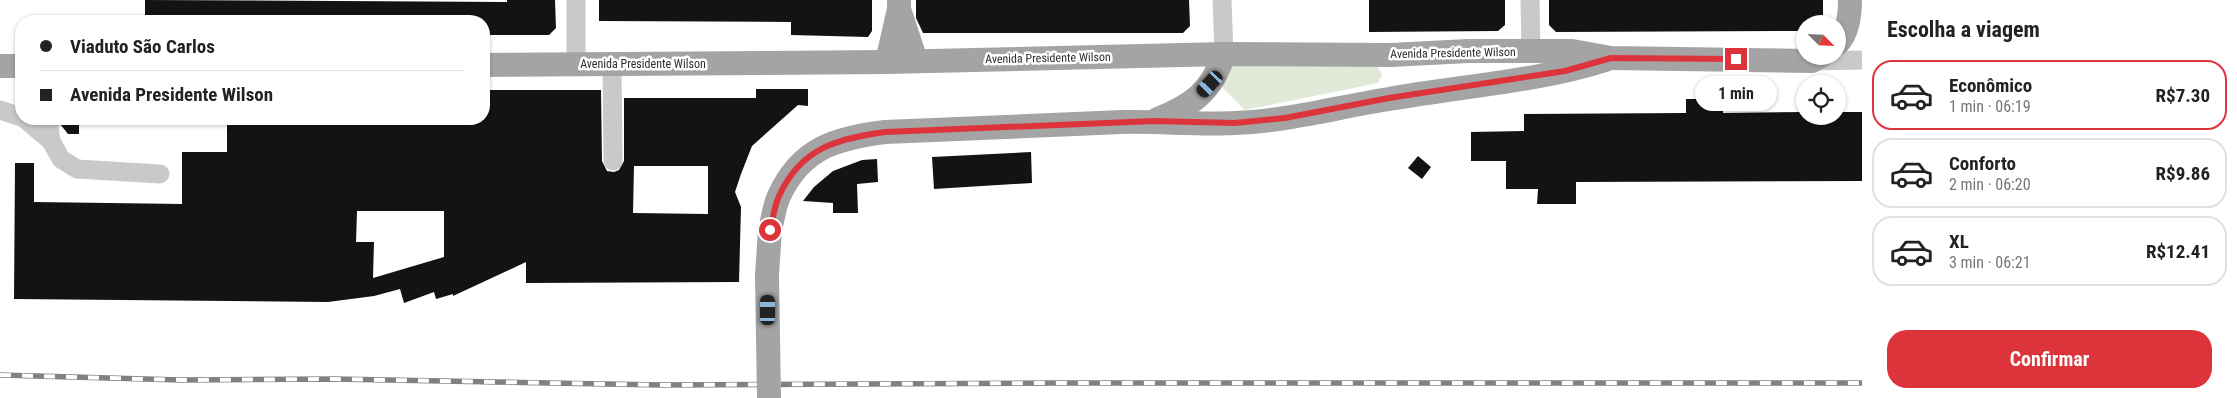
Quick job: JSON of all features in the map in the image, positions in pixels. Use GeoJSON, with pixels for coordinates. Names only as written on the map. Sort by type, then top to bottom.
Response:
{"type":"FeatureCollection","features":[{"type":"Feature","properties":{"kind":"main road"},"geometry":{"type":"LineString","coordinates":[[1846,30],[1850,0]]}},
{"type":"Feature","properties":{"kind":"main road"},"geometry":{"type":"LineString","coordinates":[[899,4],[916,61]]}},
{"type":"Feature","properties":{"kind":"main road"},"geometry":{"type":"LineString","coordinates":[[887,62],[899,4]]}},
{"type":"Feature","properties":{"kind":"main road","name":"Avenida Presidente Wilson"},"geometry":{"type":"LineString","coordinates":[[490,65],[887,62],[1224,54],[1388,55],[1468,51],[1572,51],[1611,58],[1796,58]]}},
{"type":"Feature","properties":{"kind":"main road"},"geometry":{"type":"LineString","coordinates":[[1154,121],[1185,108],[1210,84],[1220,67],[1224,54]]}},
{"type":"Feature","properties":{"kind":"main road","name":"Avenida Presidente Wilson"},"geometry":{"type":"LineString","coordinates":[[768,398],[767,275],[770,230],[778,197],[797,165],[822,148],[854,136],[885,132],[1154,121],[1235,123],[1285,118],[1389,98],[1556,72],[1611,58]]}},
{"type":"Feature","properties":{"kind":"main road"},"geometry":{"type":"LineString","coordinates":[[0,66],[15,66]]}},
{"type":"Feature","properties":{"kind":"main road"},"geometry":{"type":"LineString","coordinates":[[1210,84],[1212,99],[1218,108],[1235,123]]}},
{"type":"Feature","properties":{"kind":"street"},"geometry":{"type":"LineString","coordinates":[[576,0],[576,64]]}},
{"type":"Feature","properties":{"kind":"street"},"geometry":{"type":"LineString","coordinates":[[1222,0],[1224,54]]}},
{"type":"Feature","properties":{"kind":"street"},"geometry":{"type":"LineString","coordinates":[[1530,0],[1531,51]]}},
{"type":"Feature","properties":{"kind":"street","name":"Avenida Presidente Wilson"},"geometry":{"type":"LineString","coordinates":[[1846,59],[1862,60]]}},
{"type":"Feature","properties":{"kind":"street"},"geometry":{"type":"LineString","coordinates":[[612,64],[613,160]]}},
{"type":"Feature","properties":{"kind":"street"},"geometry":{"type":"LineString","coordinates":[[0,110],[15,115]]}},
{"type":"Feature","properties":{"kind":"street"},"geometry":{"type":"LineString","coordinates":[[32,125],[51,142],[61,159],[77,169],[160,174]]}},
{"type":"Feature","properties":{"kind":"street"},"geometry":{"type":"LineString","coordinates":[[49,125],[51,142]]}},
{"type":"Feature","properties":{"kind":"green space"},"geometry":{"type":"Polygon","coordinates":[[[1231,63],[1378,67],[1382,75],[1378,83],[1245,110],[1218,83],[1231,63]]]}},
{"type":"Feature","properties":{"kind":"building"},"geometry":{"type":"Polygon","coordinates":[[[145,0],[507,2],[507,0],[555,0],[556,28],[549,35],[490,35],[490,15],[145,15],[145,0]]]}},
{"type":"Feature","properties":{"kind":"building"},"geometry":{"type":"Polygon","coordinates":[[[599,0],[872,0],[872,31],[868,37],[791,35],[791,22],[599,21],[599,0]]]}},
{"type":"Feature","properties":{"kind":"building"},"geometry":{"type":"Polygon","coordinates":[[[916,0],[1189,0],[1190,26],[1183,33],[923,33],[916,18],[916,0]]]}},
{"type":"Feature","properties":{"kind":"building"},"geometry":{"type":"Polygon","coordinates":[[[1369,0],[1505,0],[1505,25],[1498,31],[1369,32],[1369,0]]]}},
{"type":"Feature","properties":{"kind":"building"},"geometry":{"type":"Polygon","coordinates":[[[1549,0],[1823,0],[1823,15],[1796,15],[1796,31],[1556,32],[1549,25],[1549,0]]]}},
{"type":"Feature","properties":{"kind":"building"},"geometry":{"type":"Polygon","coordinates":[[[756,89],[808,89],[808,106],[798,105],[752,146],[741,174],[735,192],[741,207],[739,282],[526,283],[526,262],[453,296],[453,294],[436,299],[434,292],[404,303],[400,289],[374,296],[328,302],[14,299],[15,163],[34,163],[34,202],[182,204],[182,152],[227,152],[227,125],[490,125],[490,90],[601,90],[602,161],[607,171],[614,172],[619,170],[624,161],[624,98],[756,98],[756,89]],[[634,166],[633,213],[708,214],[708,166],[634,166]],[[357,211],[356,242],[374,242],[373,278],[444,257],[444,211],[357,211]]]}},
{"type":"Feature","properties":{"kind":"building"},"geometry":{"type":"Polygon","coordinates":[[[1686,99],[1723,99],[1723,113],[1796,112],[1796,125],[1846,125],[1846,112],[1862,112],[1862,181],[1576,182],[1576,204],[1537,204],[1538,189],[1506,189],[1506,161],[1471,161],[1471,132],[1524,131],[1524,114],[1686,113],[1686,99]]]}},
{"type":"Feature","properties":{"kind":"building"},"geometry":{"type":"Polygon","coordinates":[[[61,125],[79,125],[79,134],[68,134],[61,125]]]}},
{"type":"Feature","properties":{"kind":"building"},"geometry":{"type":"Polygon","coordinates":[[[1031,152],[1032,183],[934,189],[932,157],[1031,152]]]}},
{"type":"Feature","properties":{"kind":"building"},"geometry":{"type":"Polygon","coordinates":[[[1418,156],[1431,167],[1422,179],[1408,168],[1418,156]]]}},
{"type":"Feature","properties":{"kind":"building"},"geometry":{"type":"Polygon","coordinates":[[[877,159],[878,182],[857,184],[858,213],[833,213],[833,203],[803,201],[814,187],[833,171],[862,160],[877,159]]]}},
{"type":"Feature","properties":{"kind":"railway"},"geometry":{"type":"LineString","coordinates":[[0,375],[181,380],[333,379],[662,385],[1862,383]]}},
{"type":"Feature","properties":{"kind":"route"},"geometry":{"type":"LineString","coordinates":[[770,230],[778,197],[797,165],[822,148],[854,136],[885,132],[1154,121],[1235,123],[1285,118],[1353,107],[1389,98],[1565,71],[1611,58],[1736,59]]}}]}
